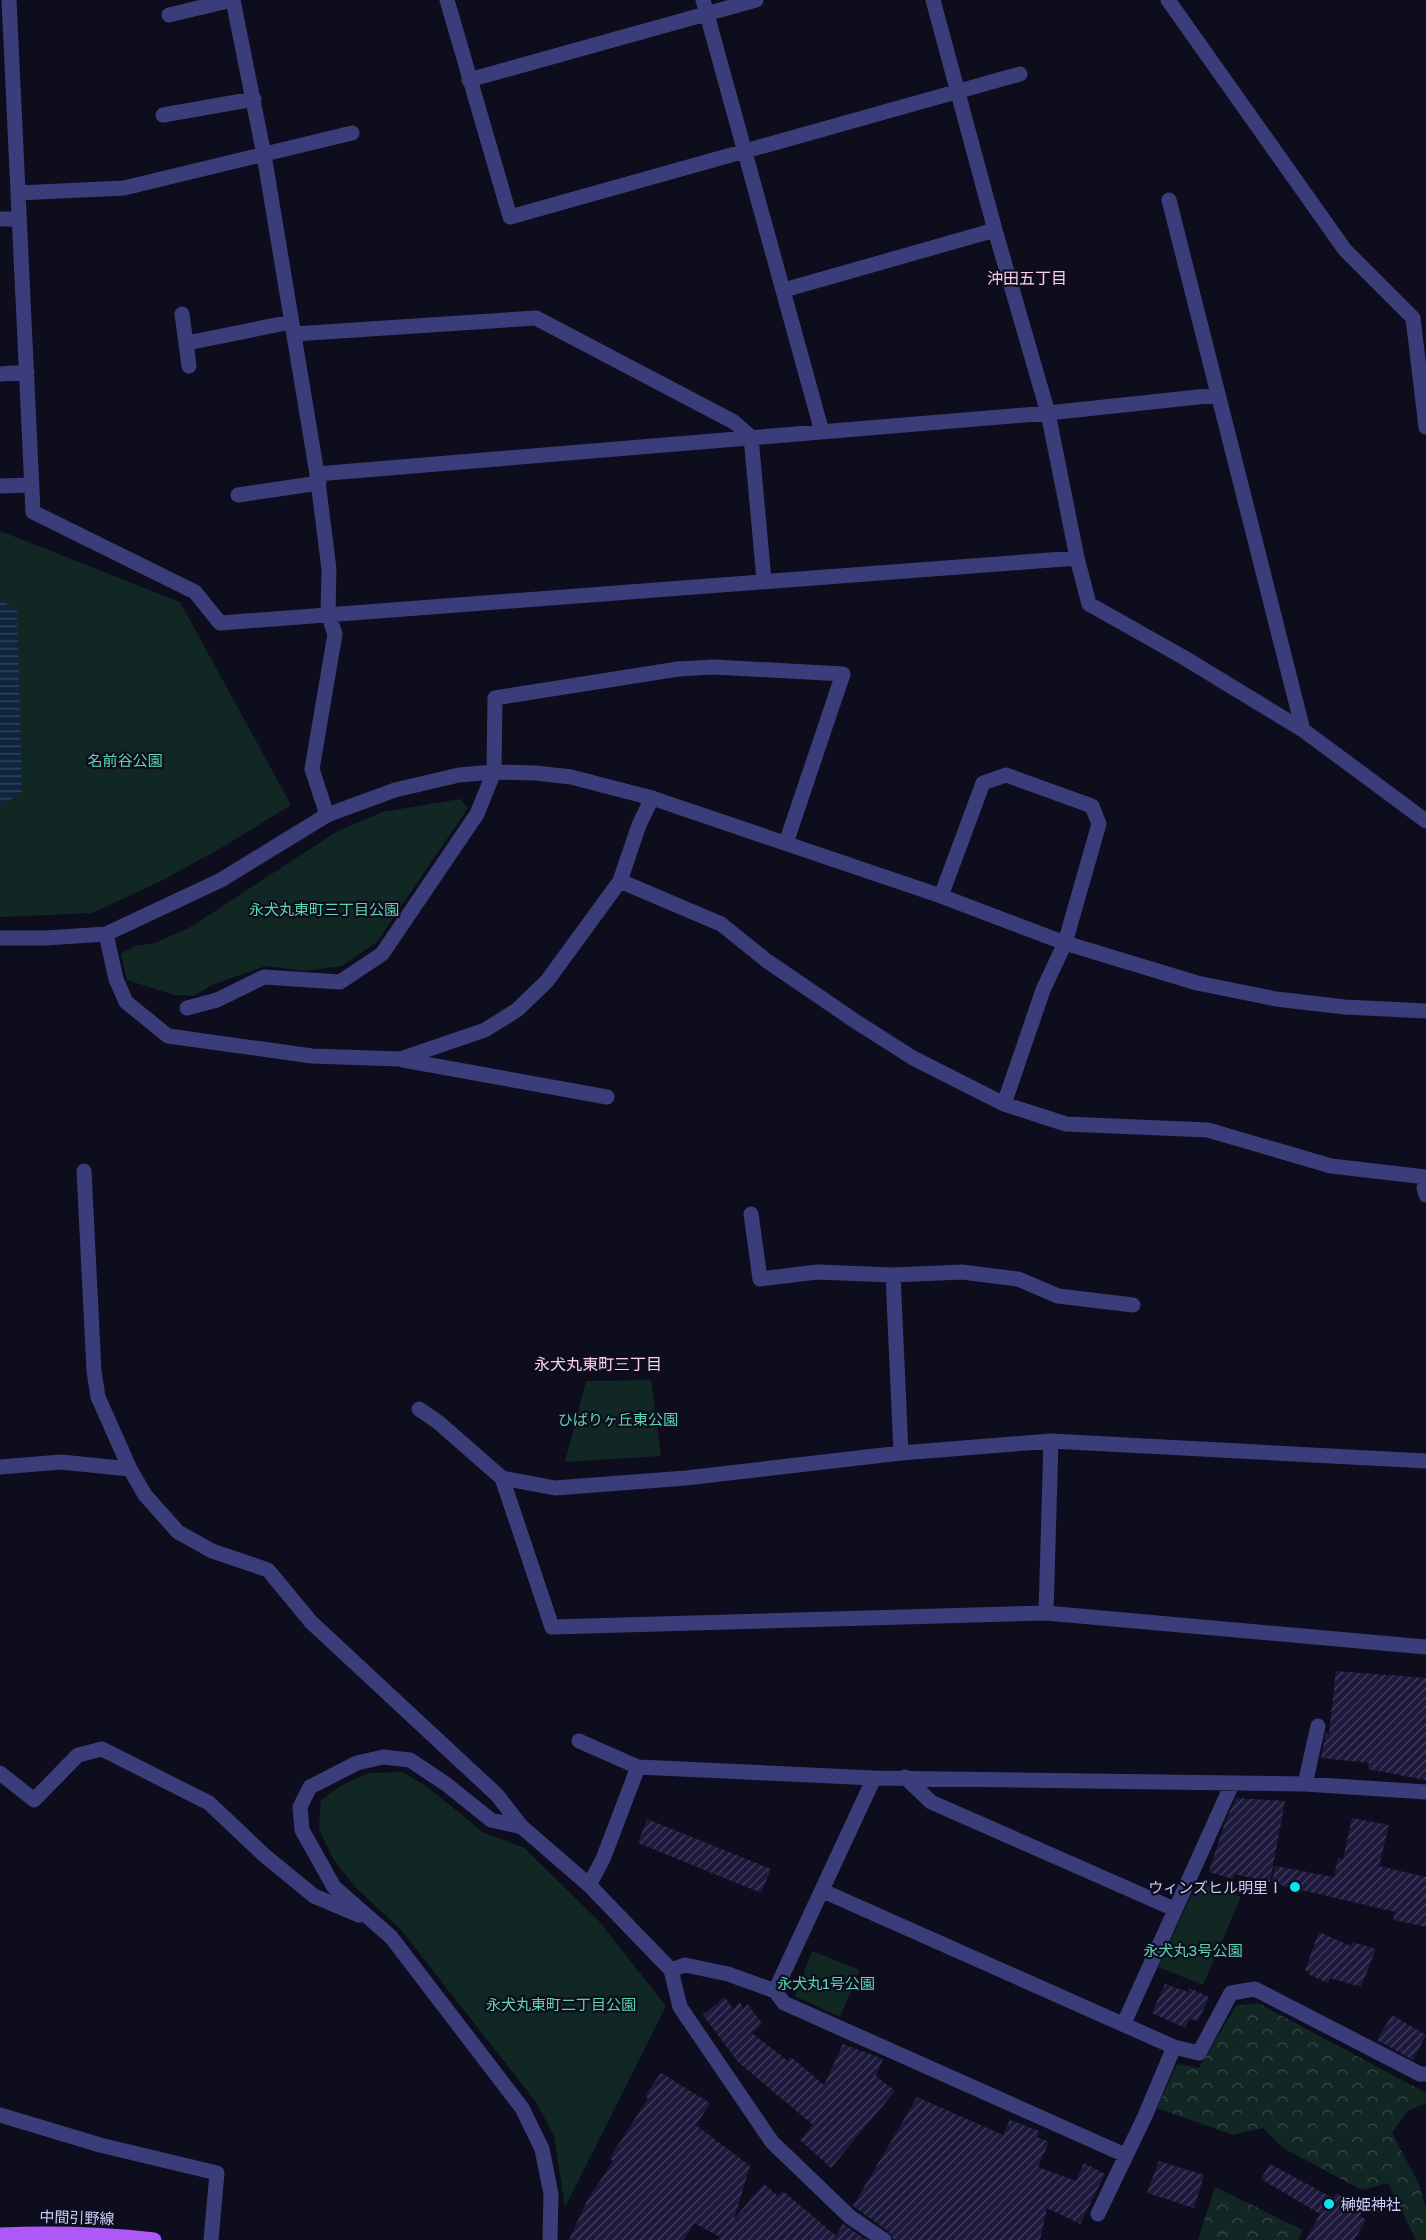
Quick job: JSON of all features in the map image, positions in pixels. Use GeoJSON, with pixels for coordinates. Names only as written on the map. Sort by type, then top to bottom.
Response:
{"type":"FeatureCollection","features":[{"type":"Feature","properties":{"kind":"main road","name":"中間引野線"},"geometry":{"type":"LineString","coordinates":[[0,2235],[54,2233],[112,2235],[154,2240]]}},
{"type":"Feature","properties":{"kind":"street"},"geometry":{"type":"LineString","coordinates":[[9,0],[6,82],[18,193],[33,512],[195,592],[220,623],[1077,558]]}},
{"type":"Feature","properties":{"kind":"street"},"geometry":{"type":"LineString","coordinates":[[169,15],[233,0],[254,99],[318,478],[329,569],[328,614],[334,634],[312,769],[327,815]]}},
{"type":"Feature","properties":{"kind":"street"},"geometry":{"type":"LineString","coordinates":[[447,0],[510,217],[1020,74]]}},
{"type":"Feature","properties":{"kind":"street"},"geometry":{"type":"LineString","coordinates":[[469,80],[705,7],[756,0]]}},
{"type":"Feature","properties":{"kind":"street"},"geometry":{"type":"LineString","coordinates":[[933,0],[995,230],[1048,413],[1077,558],[1089,604],[1183,657],[1303,730],[1426,821]]}},
{"type":"Feature","properties":{"kind":"street"},"geometry":{"type":"LineString","coordinates":[[1168,0],[1346,250],[1413,318],[1426,427]]}},
{"type":"Feature","properties":{"kind":"street"},"geometry":{"type":"LineString","coordinates":[[705,7],[822,432]]}},
{"type":"Feature","properties":{"kind":"street"},"geometry":{"type":"LineString","coordinates":[[163,115],[254,99]]}},
{"type":"Feature","properties":{"kind":"street"},"geometry":{"type":"LineString","coordinates":[[18,193],[124,188],[352,133]]}},
{"type":"Feature","properties":{"kind":"street"},"geometry":{"type":"LineString","coordinates":[[1169,200],[1303,730]]}},
{"type":"Feature","properties":{"kind":"street"},"geometry":{"type":"LineString","coordinates":[[0,219],[18,219]]}},
{"type":"Feature","properties":{"kind":"street"},"geometry":{"type":"LineString","coordinates":[[784,290],[995,230]]}},
{"type":"Feature","properties":{"kind":"street"},"geometry":{"type":"LineString","coordinates":[[182,314],[189,366]]}},
{"type":"Feature","properties":{"kind":"street"},"geometry":{"type":"LineString","coordinates":[[187,343],[292,328],[536,318],[734,422],[751,437],[764,580]]}},
{"type":"Feature","properties":{"kind":"street"},"geometry":{"type":"LineString","coordinates":[[0,374],[27,372]]}},
{"type":"Feature","properties":{"kind":"street"},"geometry":{"type":"LineString","coordinates":[[238,495],[318,478],[751,437],[1048,413],[1217,395]]}},
{"type":"Feature","properties":{"kind":"street"},"geometry":{"type":"LineString","coordinates":[[0,486],[32,485]]}},
{"type":"Feature","properties":{"kind":"street"},"geometry":{"type":"LineString","coordinates":[[188,1008],[217,1000],[264,977],[340,982],[382,954],[477,814],[494,772],[495,698],[678,669],[714,668],[843,674],[786,843]]}},
{"type":"Feature","properties":{"kind":"street"},"geometry":{"type":"LineString","coordinates":[[0,938],[46,939],[106,934],[220,880],[327,815],[395,790],[459,775],[494,772],[536,773],[571,777],[652,798],[941,896],[1065,944],[1197,983],[1265,997],[1345,1007],[1426,1011]]}},
{"type":"Feature","properties":{"kind":"street"},"geometry":{"type":"LineString","coordinates":[[941,896],[983,783],[1006,775],[1092,806],[1099,824],[1065,944],[1043,990],[1004,1104]]}},
{"type":"Feature","properties":{"kind":"street"},"geometry":{"type":"LineString","coordinates":[[400,1059],[485,1030],[517,1010],[547,981],[620,881],[639,825],[652,798]]}},
{"type":"Feature","properties":{"kind":"street"},"geometry":{"type":"LineString","coordinates":[[620,881],[721,924],[768,961],[855,1021],[914,1058],[1004,1104],[1066,1124],[1208,1130],[1331,1166],[1426,1178],[1424,1188],[1426,1195]]}},
{"type":"Feature","properties":{"kind":"street"},"geometry":{"type":"LineString","coordinates":[[106,934],[116,979],[126,1002],[168,1036],[312,1056],[400,1059],[607,1098]]}},
{"type":"Feature","properties":{"kind":"street"},"geometry":{"type":"LineString","coordinates":[[84,1172],[94,1371],[98,1397],[130,1469],[145,1495],[178,1532],[212,1551],[268,1570],[311,1622],[497,1795],[522,1827],[589,1885],[670,1970],[680,2007],[771,2142],[850,2217],[884,2240]]}},
{"type":"Feature","properties":{"kind":"street"},"geometry":{"type":"LineString","coordinates":[[751,1214],[760,1279],[818,1272],[893,1275],[962,1272],[1018,1280],[1058,1296],[1133,1305]]}},
{"type":"Feature","properties":{"kind":"street"},"geometry":{"type":"LineString","coordinates":[[893,1275],[902,1452]]}},
{"type":"Feature","properties":{"kind":"street"},"geometry":{"type":"LineString","coordinates":[[419,1410],[438,1422],[502,1478],[552,1627],[1046,1612],[1426,1647]]}},
{"type":"Feature","properties":{"kind":"street"},"geometry":{"type":"LineString","coordinates":[[1046,1612],[1051,1441]]}},
{"type":"Feature","properties":{"kind":"street"},"geometry":{"type":"LineString","coordinates":[[502,1478],[555,1488],[686,1478],[902,1452],[1051,1441],[1426,1461]]}},
{"type":"Feature","properties":{"kind":"street"},"geometry":{"type":"LineString","coordinates":[[0,1467],[61,1462],[130,1469]]}},
{"type":"Feature","properties":{"kind":"street"},"geometry":{"type":"LineString","coordinates":[[1305,1784],[1318,1726]]}},
{"type":"Feature","properties":{"kind":"street"},"geometry":{"type":"LineString","coordinates":[[579,1741],[638,1767],[874,1778],[1305,1784],[1426,1792]]}},
{"type":"Feature","properties":{"kind":"street"},"geometry":{"type":"LineString","coordinates":[[0,1773],[34,1800],[78,1755],[102,1749],[208,1803],[264,1855],[314,1896],[373,1920]]}},
{"type":"Feature","properties":{"kind":"street"},"geometry":{"type":"LineString","coordinates":[[522,1827],[492,1820],[446,1784],[410,1760],[383,1757],[357,1763],[310,1787],[300,1807],[302,1830],[334,1887],[391,1937],[522,2108],[542,2149],[551,2194],[550,2240]]}},
{"type":"Feature","properties":{"kind":"street"},"geometry":{"type":"LineString","coordinates":[[589,1885],[603,1859],[638,1767]]}},
{"type":"Feature","properties":{"kind":"street"},"geometry":{"type":"LineString","coordinates":[[905,1777],[931,1802],[1174,1909]]}},
{"type":"Feature","properties":{"kind":"street"},"geometry":{"type":"LineString","coordinates":[[775,1991],[874,1778]]}},
{"type":"Feature","properties":{"kind":"street"},"geometry":{"type":"LineString","coordinates":[[1124,2023],[1232,1784]]}},
{"type":"Feature","properties":{"kind":"street"},"geometry":{"type":"LineString","coordinates":[[823,1891],[1174,2047],[1199,2054],[1231,1993],[1255,1989],[1420,2074],[1426,2074]]}},
{"type":"Feature","properties":{"kind":"street"},"geometry":{"type":"LineString","coordinates":[[670,1970],[685,1965],[728,1974],[775,1991],[784,2003],[1125,2155]]}},
{"type":"Feature","properties":{"kind":"street"},"geometry":{"type":"LineString","coordinates":[[1098,2214],[1145,2116],[1174,2047]]}},
{"type":"Feature","properties":{"kind":"street"},"geometry":{"type":"LineString","coordinates":[[0,2115],[100,2145],[217,2173],[211,2240]]}},
{"type":"Feature","properties":{"kind":"green space","name":"名前谷公園"},"geometry":{"type":"Polygon","coordinates":[[[0,531],[180,602],[291,805],[221,848],[159,882],[92,913],[0,917],[0,531]]]}},
{"type":"Feature","properties":{"kind":"green space","name":"永犬丸東町三丁目公園"},"geometry":{"type":"Polygon","coordinates":[[[460,799],[468,808],[377,942],[342,966],[304,971],[266,966],[212,985],[194,996],[174,995],[127,980],[121,954],[134,946],[155,943],[189,928],[336,832],[382,812],[460,799]]]}},
{"type":"Feature","properties":{"kind":"green space","name":"ひばりヶ丘東公園"},"geometry":{"type":"Polygon","coordinates":[[[651,1380],[661,1456],[565,1462],[586,1381],[651,1380]]]}},
{"type":"Feature","properties":{"kind":"green space","name":"永犬丸東町二丁目公園"},"geometry":{"type":"Polygon","coordinates":[[[402,1772],[426,1786],[483,1832],[524,1848],[598,1920],[666,2006],[565,2207],[554,2136],[536,2102],[401,1930],[354,1886],[332,1857],[319,1829],[321,1800],[342,1785],[369,1773],[402,1772]]]}},
{"type":"Feature","properties":{"kind":"green space","name":"永犬丸3号公園"},"geometry":{"type":"Polygon","coordinates":[[[1198,1881],[1241,1897],[1203,1985],[1158,1967],[1198,1881]]]}},
{"type":"Feature","properties":{"kind":"green space","name":"永犬丸1号公園"},"geometry":{"type":"Polygon","coordinates":[[[812,1951],[860,1970],[840,2017],[795,1996],[812,1951]]]}},
{"type":"Feature","properties":{"kind":"green space"},"geometry":{"type":"Polygon","coordinates":[[[1258,2003],[1426,2093],[1426,2103],[1407,2111],[1392,2133],[1418,2182],[1426,2208],[1426,2240],[1416,2240],[1388,2183],[1362,2190],[1283,2148],[1263,2128],[1233,2135],[1157,2108],[1177,2064],[1199,2068],[1236,2006],[1258,2003]]]}},
{"type":"Feature","properties":{"kind":"green space"},"geometry":{"type":"Polygon","coordinates":[[[1215,2187],[1303,2230],[1298,2240],[1198,2240],[1215,2187]]]}},
{"type":"Feature","properties":{"kind":"water"},"geometry":{"type":"Polygon","coordinates":[[[0,600],[17,610],[22,793],[0,805],[0,600]]]}},
{"type":"Feature","properties":{"kind":"building"},"geometry":{"type":"Polygon","coordinates":[[[1336,1671],[1426,1678],[1426,1780],[1368,1769],[1369,1763],[1321,1758],[1326,1733],[1329,1734],[1336,1671]]]}},
{"type":"Feature","properties":{"kind":"building"},"geometry":{"type":"Polygon","coordinates":[[[1236,1798],[1285,1801],[1270,1882],[1234,1874],[1233,1879],[1209,1872],[1224,1825],[1236,1798]]]}},
{"type":"Feature","properties":{"kind":"building"},"geometry":{"type":"Polygon","coordinates":[[[1352,1818],[1389,1825],[1379,1866],[1426,1877],[1426,1927],[1393,1920],[1395,1912],[1272,1883],[1275,1866],[1334,1877],[1338,1858],[1343,1859],[1352,1818]]]}},
{"type":"Feature","properties":{"kind":"building"},"geometry":{"type":"Polygon","coordinates":[[[647,1819],[771,1869],[761,1893],[638,1843],[647,1819]]]}},
{"type":"Feature","properties":{"kind":"building"},"geometry":{"type":"Polygon","coordinates":[[[1319,1932],[1351,1946],[1353,1942],[1376,1949],[1361,1987],[1330,1978],[1328,1983],[1310,1975],[1305,1970],[1319,1932]]]}},
{"type":"Feature","properties":{"kind":"building"},"geometry":{"type":"Polygon","coordinates":[[[1165,1984],[1188,1992],[1189,1988],[1209,1997],[1198,2021],[1190,2019],[1185,2028],[1152,2013],[1165,1984]]]}},
{"type":"Feature","properties":{"kind":"building"},"geometry":{"type":"Polygon","coordinates":[[[725,1997],[733,2009],[740,2002],[743,2009],[748,2004],[762,2024],[752,2033],[788,2061],[791,2057],[824,2085],[843,2044],[883,2059],[876,2076],[895,2091],[831,2168],[800,2140],[813,2125],[738,2062],[703,2015],[725,1997]]]}},
{"type":"Feature","properties":{"kind":"building"},"geometry":{"type":"Polygon","coordinates":[[[1392,2015],[1426,2035],[1413,2060],[1377,2040],[1392,2015]]]}},
{"type":"Feature","properties":{"kind":"building"},"geometry":{"type":"Polygon","coordinates":[[[661,2073],[710,2103],[696,2125],[750,2166],[734,2219],[764,2184],[778,2196],[783,2191],[836,2236],[843,2224],[867,2240],[717,2240],[720,2237],[694,2223],[684,2240],[569,2240],[587,2201],[613,2161],[610,2158],[648,2098],[645,2096],[661,2073]]]}},
{"type":"Feature","properties":{"kind":"building"},"geometry":{"type":"Polygon","coordinates":[[[917,2097],[1003,2135],[1010,2120],[1039,2131],[1037,2137],[1049,2142],[1038,2167],[1076,2181],[1084,2163],[1105,2174],[1080,2224],[1047,2208],[1040,2240],[894,2240],[889,2232],[853,2206],[917,2097]]]}},
{"type":"Feature","properties":{"kind":"building"},"geometry":{"type":"Polygon","coordinates":[[[1159,2161],[1204,2175],[1194,2208],[1147,2193],[1159,2161]]]}},
{"type":"Feature","properties":{"kind":"building","name":"榊姫神社"},"geometry":{"type":"Polygon","coordinates":[[[1270,2164],[1333,2198],[1337,2193],[1364,2210],[1360,2216],[1366,2220],[1354,2240],[1306,2240],[1320,2214],[1261,2179],[1270,2164]]]}},
{"type":"Feature","properties":{"kind":"place","name":"ウィンズヒル明里Ⅰ"},"geometry":{"type":"Point","coordinates":[1295,1887]}},
{"type":"Feature","properties":{"kind":"place","name":"榊姫神社"},"geometry":{"type":"Point","coordinates":[1329,2204]}},
{"type":"Feature","properties":{"kind":"district","name":"沖田五丁目"},"geometry":{"type":"Point","coordinates":[1027,278]}},
{"type":"Feature","properties":{"kind":"district","name":"永犬丸東町三丁目"},"geometry":{"type":"Point","coordinates":[598,1364]}}]}
